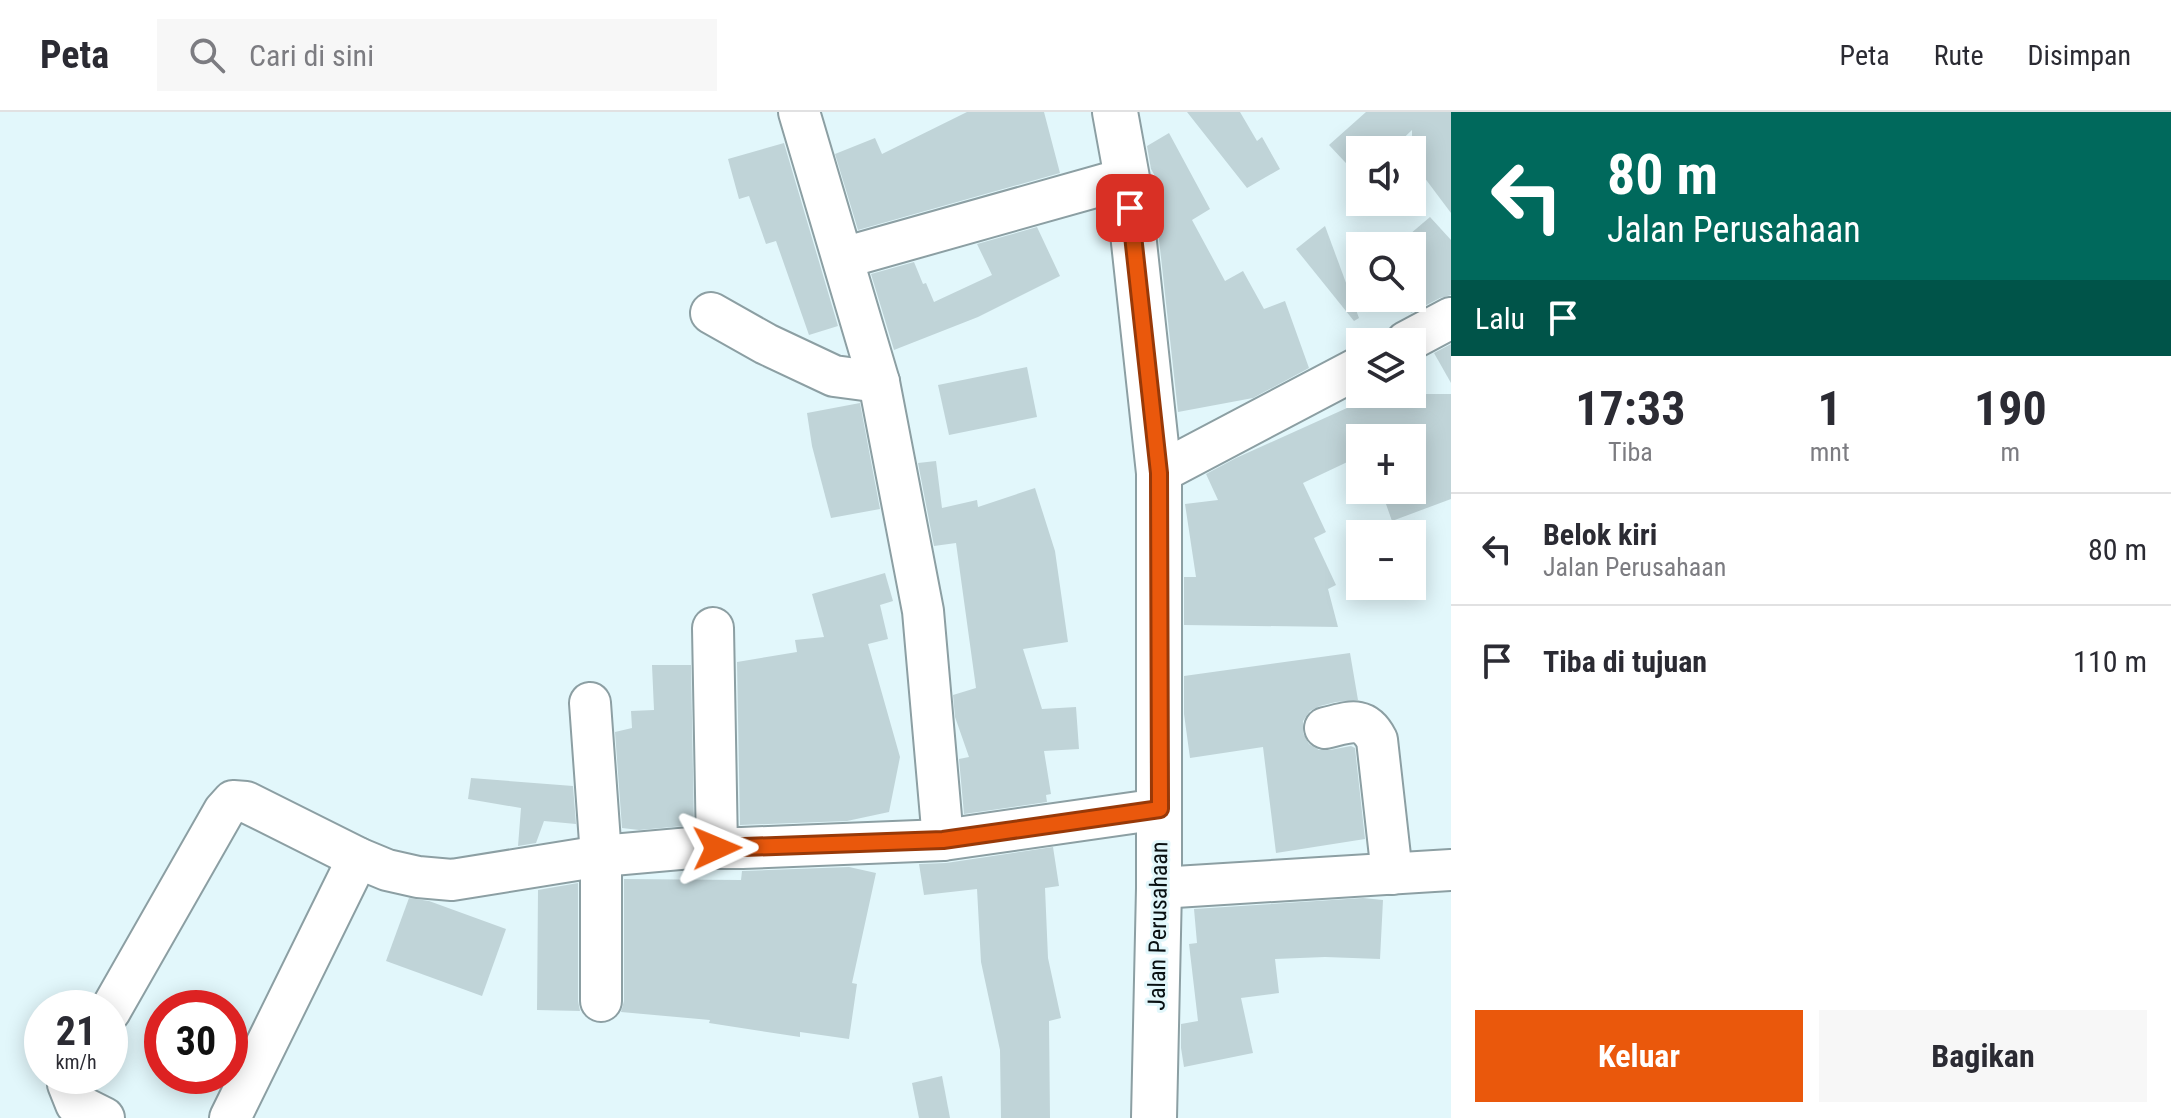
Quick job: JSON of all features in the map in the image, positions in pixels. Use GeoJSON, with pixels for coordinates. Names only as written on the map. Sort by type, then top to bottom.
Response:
{"type":"FeatureCollection","features":[{"type":"Feature","properties":{"kind":"main road","name":"Jalan Perusahaan"},"geometry":{"type":"LineString","coordinates":[[1115,112],[1127,178],[1159,473],[1160,809],[1154,1118]]}},
{"type":"Feature","properties":{"kind":"street"},"geometry":{"type":"LineString","coordinates":[[799,112],[879,382],[923,611],[943,840]]}},
{"type":"Feature","properties":{"kind":"street"},"geometry":{"type":"LineString","coordinates":[[843,258],[1127,178]]}},
{"type":"Feature","properties":{"kind":"street"},"geometry":{"type":"LineString","coordinates":[[711,313],[766,344],[834,376],[879,382]]}},
{"type":"Feature","properties":{"kind":"street"},"geometry":{"type":"LineString","coordinates":[[1426,331],[1451,318]]}},
{"type":"Feature","properties":{"kind":"street"},"geometry":{"type":"LineString","coordinates":[[1159,473],[1346,374]]}},
{"type":"Feature","properties":{"kind":"street"},"geometry":{"type":"LineString","coordinates":[[713,628],[717,848]]}},
{"type":"Feature","properties":{"kind":"street"},"geometry":{"type":"LineString","coordinates":[[590,703],[601,856],[601,1001]]}},
{"type":"Feature","properties":{"kind":"street"},"geometry":{"type":"LineString","coordinates":[[1325,728],[1354,722],[1372,729],[1377,740],[1392,874]]}},
{"type":"Feature","properties":{"kind":"street"},"geometry":{"type":"LineString","coordinates":[[122,990],[224,811],[233,801],[246,802],[387,870],[452,880],[601,856],[691,848],[943,840],[1160,809]]}},
{"type":"Feature","properties":{"kind":"street"},"geometry":{"type":"LineString","coordinates":[[230,1118],[358,858]]}},
{"type":"Feature","properties":{"kind":"street"},"geometry":{"type":"LineString","coordinates":[[1159,888],[1451,870]]}},
{"type":"Feature","properties":{"kind":"street"},"geometry":{"type":"LineString","coordinates":[[72,1094],[76,1104],[104,1118]]}},
{"type":"Feature","properties":{"kind":"building"},"geometry":{"type":"Polygon","coordinates":[[[967,112],[1044,112],[1060,173],[858,230],[835,154],[875,138],[882,154],[967,112]]]}},
{"type":"Feature","properties":{"kind":"building"},"geometry":{"type":"Polygon","coordinates":[[[1187,112],[1240,112],[1257,141],[1262,137],[1280,169],[1247,188],[1187,112]]]}},
{"type":"Feature","properties":{"kind":"building"},"geometry":{"type":"Polygon","coordinates":[[[1366,112],[1451,112],[1451,213],[1426,180],[1426,136],[1412,136],[1412,130],[1406,136],[1346,136],[1346,163],[1329,145],[1366,112]]]}},
{"type":"Feature","properties":{"kind":"building"},"geometry":{"type":"Polygon","coordinates":[[[1169,133],[1210,209],[1192,220],[1225,281],[1243,271],[1264,309],[1285,301],[1309,368],[1253,398],[1178,412],[1154,194],[1164,192],[1151,169],[1147,146],[1169,133]]]}},
{"type":"Feature","properties":{"kind":"building"},"geometry":{"type":"Polygon","coordinates":[[[784,143],[838,326],[809,335],[776,241],[766,244],[749,196],[739,199],[728,159],[784,143]]]}},
{"type":"Feature","properties":{"kind":"building"},"geometry":{"type":"Polygon","coordinates":[[[1430,217],[1451,240],[1451,295],[1426,305],[1426,232],[1412,232],[1430,217]]]}},
{"type":"Feature","properties":{"kind":"building"},"geometry":{"type":"Polygon","coordinates":[[[1325,226],[1346,283],[1346,311],[1296,249],[1325,226]]]}},
{"type":"Feature","properties":{"kind":"building"},"geometry":{"type":"Polygon","coordinates":[[[1037,227],[1060,276],[978,317],[894,350],[871,274],[914,262],[934,302],[992,275],[977,244],[1037,227]]]}},
{"type":"Feature","properties":{"kind":"building"},"geometry":{"type":"Polygon","coordinates":[[[1347,312],[1357,312],[1359,318],[1354,321],[1347,312]]]}},
{"type":"Feature","properties":{"kind":"building"},"geometry":{"type":"Polygon","coordinates":[[[1451,344],[1451,383],[1434,353],[1451,344]]]}},
{"type":"Feature","properties":{"kind":"building"},"geometry":{"type":"Polygon","coordinates":[[[1027,367],[1037,417],[949,435],[938,385],[1027,367]]]}},
{"type":"Feature","properties":{"kind":"building"},"geometry":{"type":"Polygon","coordinates":[[[1426,394],[1451,394],[1451,499],[1395,520],[1392,520],[1386,504],[1426,504],[1426,424],[1346,424],[1346,463],[1303,483],[1326,532],[1314,538],[1336,585],[1328,589],[1338,627],[1184,625],[1184,577],[1196,577],[1185,504],[1218,500],[1206,474],[1347,408],[1426,408],[1426,394]]]}},
{"type":"Feature","properties":{"kind":"building"},"geometry":{"type":"Polygon","coordinates":[[[860,403],[880,509],[831,518],[812,446],[807,413],[860,403]]]}},
{"type":"Feature","properties":{"kind":"building"},"geometry":{"type":"Polygon","coordinates":[[[936,461],[942,508],[977,500],[978,507],[1035,488],[1055,551],[1068,642],[1023,649],[1042,709],[1076,707],[1079,749],[1044,751],[1051,794],[1046,795],[1047,802],[964,814],[959,759],[969,757],[955,717],[953,695],[976,688],[956,543],[934,546],[918,463],[936,461]]]}},
{"type":"Feature","properties":{"kind":"building"},"geometry":{"type":"Polygon","coordinates":[[[885,573],[893,601],[880,605],[888,639],[868,644],[900,757],[889,812],[847,821],[740,825],[737,662],[797,652],[795,640],[824,637],[812,594],[885,573]]]}},
{"type":"Feature","properties":{"kind":"building"},"geometry":{"type":"Polygon","coordinates":[[[1350,653],[1358,700],[1336,702],[1310,711],[1303,721],[1303,733],[1309,744],[1319,750],[1355,748],[1365,839],[1276,853],[1263,747],[1190,758],[1184,714],[1184,676],[1350,653]]]}},
{"type":"Feature","properties":{"kind":"building"},"geometry":{"type":"Polygon","coordinates":[[[652,665],[691,665],[694,825],[639,830],[622,828],[615,732],[632,728],[631,711],[654,710],[652,665]]]}},
{"type":"Feature","properties":{"kind":"building"},"geometry":{"type":"Polygon","coordinates":[[[471,778],[573,786],[576,824],[544,821],[536,843],[518,846],[521,808],[468,799],[471,778]]]}},
{"type":"Feature","properties":{"kind":"building"},"geometry":{"type":"Polygon","coordinates":[[[1053,847],[1059,886],[1045,888],[1048,958],[1061,1018],[1049,1021],[1050,1118],[1001,1118],[1000,1050],[981,962],[977,889],[924,895],[919,864],[946,863],[1053,847]]]}},
{"type":"Feature","properties":{"kind":"building"},"geometry":{"type":"Polygon","coordinates":[[[849,867],[876,873],[852,983],[857,984],[849,1039],[800,1032],[800,1037],[709,1023],[710,1020],[621,1012],[624,1001],[624,879],[741,880],[742,871],[849,867]]]}},
{"type":"Feature","properties":{"kind":"building"},"geometry":{"type":"Polygon","coordinates":[[[578,883],[580,1011],[537,1010],[538,890],[578,883]]]}},
{"type":"Feature","properties":{"kind":"building"},"geometry":{"type":"Polygon","coordinates":[[[409,898],[429,901],[506,929],[482,996],[386,961],[409,898]]]}},
{"type":"Feature","properties":{"kind":"building"},"geometry":{"type":"Polygon","coordinates":[[[1363,898],[1383,900],[1380,959],[1275,959],[1279,993],[1241,998],[1253,1053],[1184,1067],[1181,1024],[1198,1021],[1189,944],[1197,943],[1194,909],[1363,898]]]}},
{"type":"Feature","properties":{"kind":"building"},"geometry":{"type":"Polygon","coordinates":[[[942,1076],[950,1118],[919,1118],[912,1083],[942,1076]]]}},
{"type":"Feature","properties":{"kind":"route"},"geometry":{"type":"LineString","coordinates":[[717,848],[943,840],[1160,809],[1159,473],[1130,208]]}}]}
